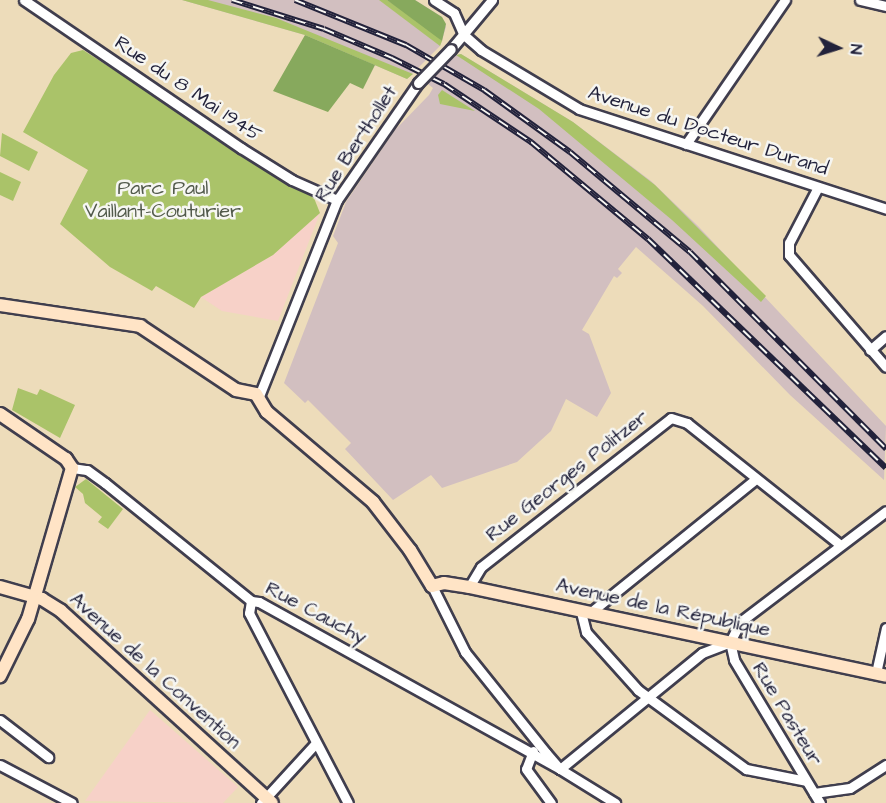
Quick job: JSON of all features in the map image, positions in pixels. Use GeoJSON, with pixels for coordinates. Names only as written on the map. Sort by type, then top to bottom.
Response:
{"type":"FeatureCollection","features":[{"type":"Feature","properties":{"kind":"street","name":"Rue du 8 Mai 1945"},"geometry":{"type":"LineString","coordinates":[[24,0],[241,148],[292,180],[337,200]]}},
{"type":"Feature","properties":{"kind":"street"},"geometry":{"type":"LineString","coordinates":[[434,0],[454,13],[464,35]]}},
{"type":"Feature","properties":{"kind":"street","name":"Rue Berthollet"},"geometry":{"type":"LineString","coordinates":[[259,396],[337,200],[418,83],[464,35],[492,0]]}},
{"type":"Feature","properties":{"kind":"street"},"geometry":{"type":"LineString","coordinates":[[686,144],[785,0]]}},
{"type":"Feature","properties":{"kind":"street"},"geometry":{"type":"LineString","coordinates":[[860,0],[886,6]]}},
{"type":"Feature","properties":{"kind":"street","name":"Avenue du Docteur Durand"},"geometry":{"type":"LineString","coordinates":[[464,35],[481,50],[579,109],[886,209]]}},
{"type":"Feature","properties":{"kind":"street"},"geometry":{"type":"LineString","coordinates":[[818,187],[789,243],[789,255],[886,367]]}},
{"type":"Feature","properties":{"kind":"street"},"geometry":{"type":"LineString","coordinates":[[0,305],[140,326],[236,390],[259,396],[267,412],[373,502],[410,550],[432,586],[465,652],[560,769],[702,653],[729,642],[740,622],[881,513]]}},
{"type":"Feature","properties":{"kind":"street"},"geometry":{"type":"LineString","coordinates":[[870,350],[886,336]]}},
{"type":"Feature","properties":{"kind":"street","name":"Rue Cauchy"},"geometry":{"type":"LineString","coordinates":[[0,414],[71,466],[87,470],[105,483],[251,602],[259,602],[560,769],[615,803]]}},
{"type":"Feature","properties":{"kind":"street","name":"Rue Georges Politzer"},"geometry":{"type":"LineString","coordinates":[[469,587],[481,567],[671,418],[687,423],[839,544]]}},
{"type":"Feature","properties":{"kind":"street"},"geometry":{"type":"LineString","coordinates":[[0,676],[20,637],[35,596],[71,466]]}},
{"type":"Feature","properties":{"kind":"street"},"geometry":{"type":"LineString","coordinates":[[756,479],[586,612],[586,632],[648,697],[746,770],[806,781]]}},
{"type":"Feature","properties":{"kind":"street","name":"Avenue de la République"},"geometry":{"type":"LineString","coordinates":[[432,586],[444,583],[469,587],[881,674]]}},
{"type":"Feature","properties":{"kind":"street","name":"Avenue de la Convention"},"geometry":{"type":"LineString","coordinates":[[0,587],[35,596],[62,611],[267,801]]}},
{"type":"Feature","properties":{"kind":"street"},"geometry":{"type":"LineString","coordinates":[[251,602],[249,613],[315,744],[348,803]]}},
{"type":"Feature","properties":{"kind":"street"},"geometry":{"type":"LineString","coordinates":[[881,674],[886,628]]}},
{"type":"Feature","properties":{"kind":"street","name":"Rue Pasteur"},"geometry":{"type":"LineString","coordinates":[[729,642],[734,660],[820,803]]}},
{"type":"Feature","properties":{"kind":"street"},"geometry":{"type":"LineString","coordinates":[[0,720],[48,757]]}},
{"type":"Feature","properties":{"kind":"street"},"geometry":{"type":"LineString","coordinates":[[537,740],[526,770],[551,803]]}},
{"type":"Feature","properties":{"kind":"street"},"geometry":{"type":"LineString","coordinates":[[267,801],[315,744]]}},
{"type":"Feature","properties":{"kind":"street"},"geometry":{"type":"LineString","coordinates":[[0,765],[72,803]]}},
{"type":"Feature","properties":{"kind":"street"},"geometry":{"type":"LineString","coordinates":[[814,793],[850,788],[886,765]]}},
{"type":"Feature","properties":{"kind":"shaded area"},"geometry":{"type":"Polygon","coordinates":[[[182,0],[415,0],[442,17],[446,27],[440,46],[407,79],[305,35],[182,0]]]}},
{"type":"Feature","properties":{"kind":"shaded area"},"geometry":{"type":"Polygon","coordinates":[[[461,54],[573,122],[651,181],[698,226],[886,426],[884,480],[790,395],[703,306],[636,247],[618,269],[622,273],[617,278],[614,276],[582,330],[589,334],[611,393],[597,417],[566,399],[551,431],[517,462],[442,488],[431,475],[393,500],[345,449],[351,443],[308,400],[305,403],[284,383],[338,243],[333,236],[346,202],[395,130],[429,95],[433,88],[428,84],[456,55],[461,54]]]}},
{"type":"Feature","properties":{"kind":"shaded area"},"geometry":{"type":"Polygon","coordinates":[[[320,213],[278,321],[222,311],[201,297],[273,255],[320,213]]]}},
{"type":"Feature","properties":{"kind":"shaded area"},"geometry":{"type":"Polygon","coordinates":[[[150,710],[238,787],[223,803],[85,801],[150,710]]]}},
{"type":"Feature","properties":{"kind":"green space"},"geometry":{"type":"Polygon","coordinates":[[[182,0],[208,0],[276,18],[413,74],[407,79],[305,35],[182,0]]]}},
{"type":"Feature","properties":{"kind":"green space"},"geometry":{"type":"Polygon","coordinates":[[[379,0],[387,0],[427,26],[442,41],[440,46],[379,0]]]}},
{"type":"Feature","properties":{"kind":"green space"},"geometry":{"type":"Polygon","coordinates":[[[387,0],[415,0],[442,17],[446,24],[442,41],[387,0]]]}},
{"type":"Feature","properties":{"kind":"green space"},"geometry":{"type":"Polygon","coordinates":[[[305,35],[375,65],[363,89],[350,83],[328,112],[273,91],[305,35]]]}},
{"type":"Feature","properties":{"kind":"green space","name":"Parc Paul Vaillant-Couturier"},"geometry":{"type":"Polygon","coordinates":[[[83,50],[314,198],[320,213],[273,255],[201,297],[194,308],[156,286],[152,291],[110,267],[60,224],[88,170],[23,132],[54,75],[71,53],[83,50]]]}},
{"type":"Feature","properties":{"kind":"green space"},"geometry":{"type":"Polygon","coordinates":[[[461,54],[573,122],[655,185],[766,296],[761,302],[672,220],[539,109],[456,55],[461,54]]]}},
{"type":"Feature","properties":{"kind":"green space"},"geometry":{"type":"Polygon","coordinates":[[[442,90],[475,111],[440,104],[438,95],[442,90]]]}},
{"type":"Feature","properties":{"kind":"green space"},"geometry":{"type":"Polygon","coordinates":[[[2,133],[38,152],[29,171],[0,156],[2,133]]]}},
{"type":"Feature","properties":{"kind":"green space"},"geometry":{"type":"Polygon","coordinates":[[[0,172],[21,182],[13,201],[0,195],[0,172]]]}},
{"type":"Feature","properties":{"kind":"green space"},"geometry":{"type":"Polygon","coordinates":[[[18,388],[37,395],[40,389],[75,405],[60,438],[12,410],[18,388]]]}},
{"type":"Feature","properties":{"kind":"green space"},"geometry":{"type":"Polygon","coordinates":[[[86,479],[123,509],[108,529],[98,522],[102,517],[85,503],[83,494],[75,487],[86,479]]]}},
{"type":"Feature","properties":{"kind":"railway"},"geometry":{"type":"LineString","coordinates":[[232,0],[324,29],[392,58],[444,84],[531,142],[648,239],[886,468]]}},
{"type":"Feature","properties":{"kind":"railway"},"geometry":{"type":"LineString","coordinates":[[295,0],[406,45],[484,90],[570,152],[690,252],[886,449]]}}]}
